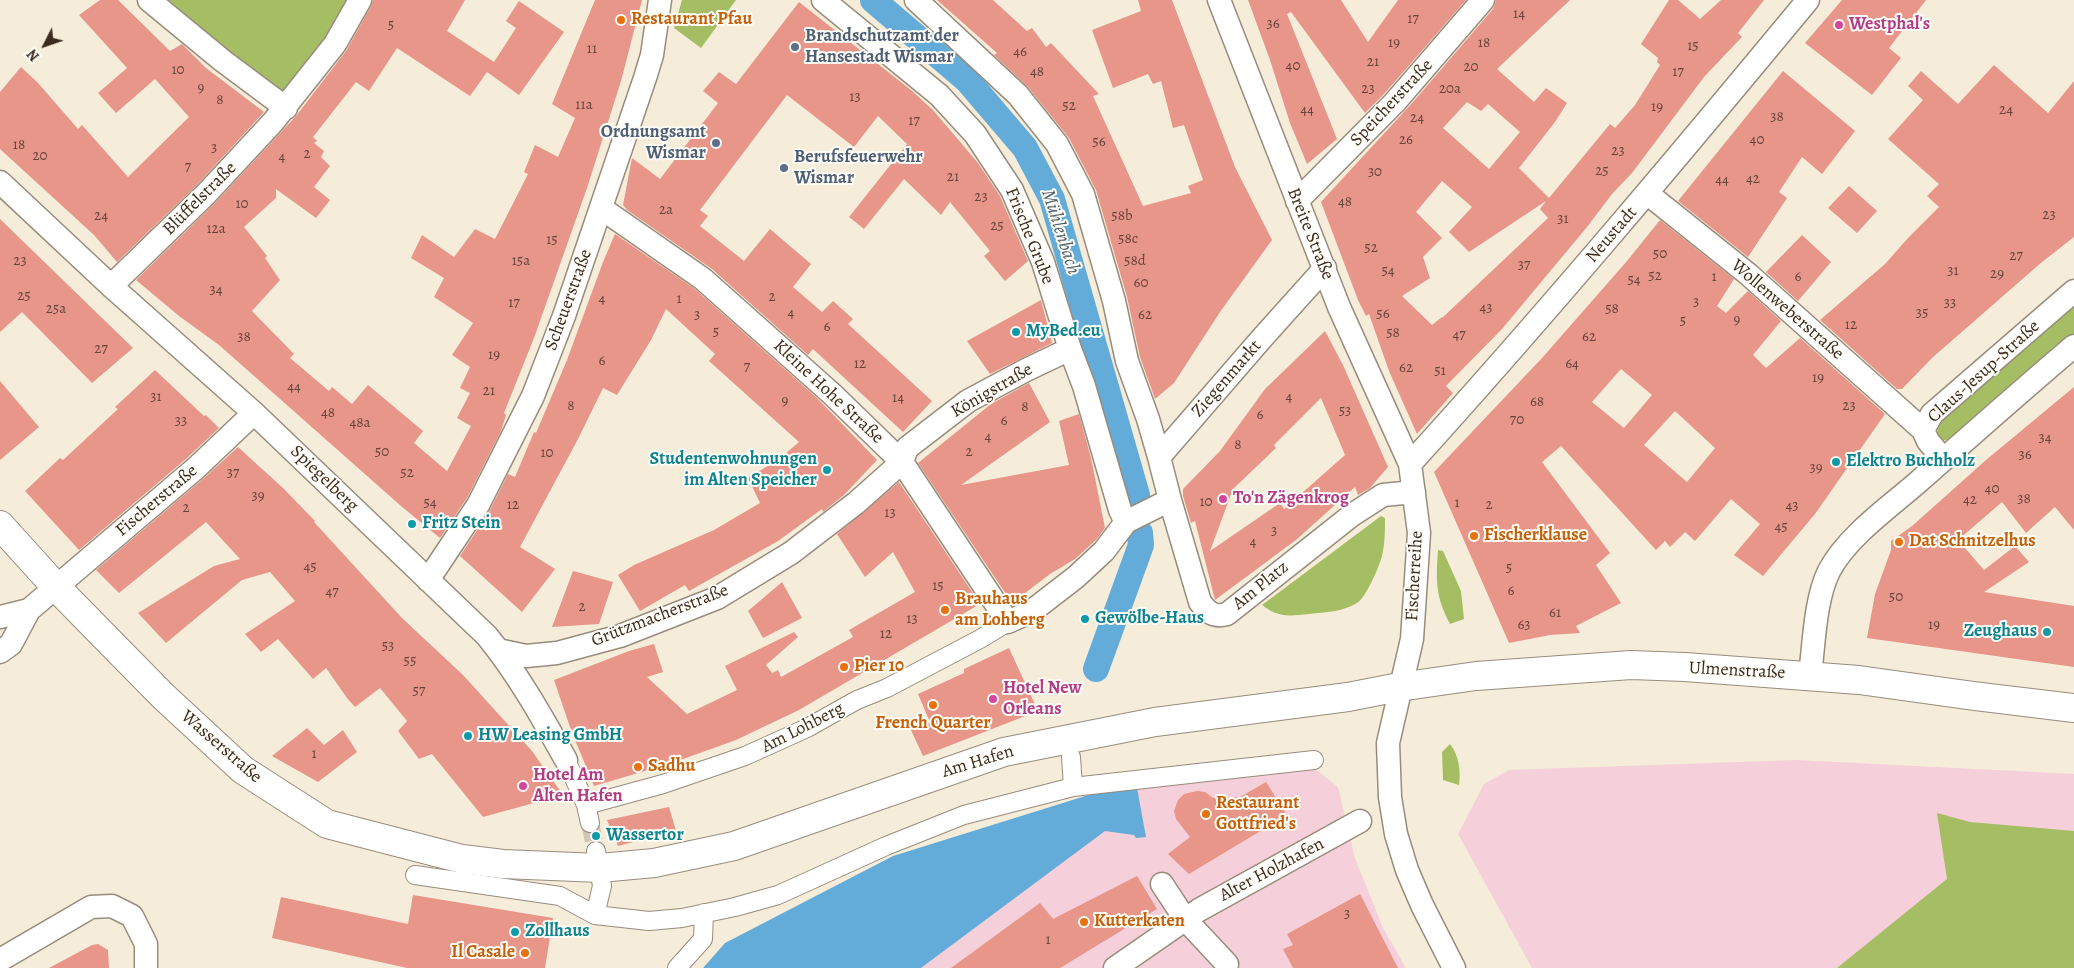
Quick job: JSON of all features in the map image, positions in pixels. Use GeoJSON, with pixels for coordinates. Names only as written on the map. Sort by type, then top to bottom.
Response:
{"type":"FeatureCollection","features":[{"type":"Feature","properties":{"kind":"street"},"geometry":{"type":"LineString","coordinates":[[149,0],[223,61],[286,108]]}},
{"type":"Feature","properties":{"kind":"street","name":"Blüffelstraße"},"geometry":{"type":"LineString","coordinates":[[111,286],[206,194],[286,108],[335,44],[360,0]]}},
{"type":"Feature","properties":{"kind":"street","name":"Scheuerstraße"},"geometry":{"type":"LineString","coordinates":[[428,580],[478,505],[533,396],[564,316],[645,78],[652,55],[660,0]]}},
{"type":"Feature","properties":{"kind":"street","name":"Frische Grube"},"geometry":{"type":"LineString","coordinates":[[823,0],[939,95],[975,134],[1012,190],[1043,262],[1070,349],[1084,386],[1123,516]]}},
{"type":"Feature","properties":{"kind":"street"},"geometry":{"type":"LineString","coordinates":[[916,0],[1018,95],[1057,144],[1083,194],[1114,300],[1127,361],[1160,458],[1167,509],[1123,516],[1104,551],[1076,577],[1032,611],[1008,622]]}},
{"type":"Feature","properties":{"kind":"street","name":"Breite Straße"},"geometry":{"type":"LineString","coordinates":[[1219,0],[1339,306],[1410,464]]}},
{"type":"Feature","properties":{"kind":"street","name":"Speicherstraße"},"geometry":{"type":"LineString","coordinates":[[1297,202],[1396,102],[1483,0]]}},
{"type":"Feature","properties":{"kind":"street","name":"Neustadt"},"geometry":{"type":"LineString","coordinates":[[1410,464],[1556,301],[1648,194],[1808,0]]}},
{"type":"Feature","properties":{"kind":"street","name":"Spiegelberg"},"geometry":{"type":"LineString","coordinates":[[0,182],[111,286],[254,413],[487,636],[539,712],[566,760],[586,805],[590,822]]}},
{"type":"Feature","properties":{"kind":"street","name":"Wollenweberstraße"},"geometry":{"type":"LineString","coordinates":[[1648,194],[1748,274],[1923,430]]}},
{"type":"Feature","properties":{"kind":"street","name":"Kleine Hohe Straße"},"geometry":{"type":"LineString","coordinates":[[601,208],[703,279],[826,388],[902,462],[1008,622]]}},
{"type":"Feature","properties":{"kind":"street","name":"Ziegenmarkt"},"geometry":{"type":"LineString","coordinates":[[1160,458],[1263,337],[1325,268]]}},
{"type":"Feature","properties":{"kind":"street","name":"Claus-Jesup-Straße"},"geometry":{"type":"LineString","coordinates":[[1944,459],[1928,441],[1923,430],[1925,423],[1937,409],[2074,291]]}},
{"type":"Feature","properties":{"kind":"street"},"geometry":{"type":"LineString","coordinates":[[1810,675],[1822,598],[1828,574],[1836,559],[1862,532],[2074,346]]}},
{"type":"Feature","properties":{"kind":"street","name":"Königstraße"},"geometry":{"type":"LineString","coordinates":[[902,462],[907,448],[968,401],[1070,349]]}},
{"type":"Feature","properties":{"kind":"street","name":"Fischerstraße"},"geometry":{"type":"LineString","coordinates":[[29,610],[196,468],[254,413]]}},
{"type":"Feature","properties":{"kind":"street","name":"Grützmacherstraße"},"geometry":{"type":"LineString","coordinates":[[498,650],[526,656],[557,653],[620,636],[717,598],[791,554],[856,503],[902,462]]}},
{"type":"Feature","properties":{"kind":"street","name":"Fischerreihe"},"geometry":{"type":"LineString","coordinates":[[1410,464],[1419,533],[1412,638],[1399,687],[1388,744],[1390,797],[1396,834],[1407,870],[1422,905],[1454,968]]}},
{"type":"Feature","properties":{"kind":"street","name":"Am Platz"},"geometry":{"type":"LineString","coordinates":[[1167,509],[1200,602],[1208,612],[1220,616],[1227,614],[1352,515],[1383,494],[1414,492]]}},
{"type":"Feature","properties":{"kind":"street","name":"Wasserstraße"},"geometry":{"type":"LineString","coordinates":[[0,524],[56,587],[163,696],[243,770],[327,824],[462,859],[565,868]]}},
{"type":"Feature","properties":{"kind":"street"},"geometry":{"type":"LineString","coordinates":[[0,617],[29,610]]}},
{"type":"Feature","properties":{"kind":"street"},"geometry":{"type":"LineString","coordinates":[[0,652],[11,644],[29,610]]}},
{"type":"Feature","properties":{"kind":"street","name":"Am Lohberg"},"geometry":{"type":"LineString","coordinates":[[586,805],[663,784],[745,756],[807,728],[857,700],[887,688],[980,639],[1008,622]]}},
{"type":"Feature","properties":{"kind":"street","name":"Ulmenstraße"},"geometry":{"type":"LineString","coordinates":[[1399,687],[1476,676],[1631,666],[1810,675],[2074,708]]}},
{"type":"Feature","properties":{"kind":"street","name":"Am Hafen"},"geometry":{"type":"LineString","coordinates":[[565,868],[598,860],[654,863],[734,846],[1004,752],[1155,722],[1348,697],[1399,687]]}},
{"type":"Feature","properties":{"kind":"street"},"geometry":{"type":"LineString","coordinates":[[1071,758],[1073,786]]}},
{"type":"Feature","properties":{"kind":"street"},"geometry":{"type":"LineString","coordinates":[[415,875],[560,896],[594,915],[649,921],[682,918],[735,907],[778,895],[886,846],[964,815],[1073,786],[1274,768],[1314,760]]}},
{"type":"Feature","properties":{"kind":"street","name":"Alter Holzhafen"},"geometry":{"type":"LineString","coordinates":[[1115,968],[1184,919],[1360,821]]}},
{"type":"Feature","properties":{"kind":"street"},"geometry":{"type":"LineString","coordinates":[[594,915],[602,886],[598,860]]}},
{"type":"Feature","properties":{"kind":"street"},"geometry":{"type":"LineString","coordinates":[[1162,884],[1184,919],[1227,964]]}},
{"type":"Feature","properties":{"kind":"street"},"geometry":{"type":"LineString","coordinates":[[0,960],[91,907],[112,906],[132,916],[146,944],[146,968]]}},
{"type":"Feature","properties":{"kind":"street"},"geometry":{"type":"LineString","coordinates":[[677,968],[703,939],[704,913]]}},
{"type":"Feature","properties":{"kind":"shaded area"},"geometry":{"type":"Polygon","coordinates":[[[1796,760],[2074,774],[2074,968],[1532,968],[1458,834],[1484,784],[1509,770],[1796,760]]]}},
{"type":"Feature","properties":{"kind":"shaded area"},"geometry":{"type":"Polygon","coordinates":[[[1314,768],[1338,787],[1355,858],[1383,928],[1406,968],[921,968],[1105,830],[1134,835],[1137,788],[1314,768]]]}},
{"type":"Feature","properties":{"kind":"green space"},"geometry":{"type":"Polygon","coordinates":[[[149,0],[360,0],[286,108],[149,0]]]}},
{"type":"Feature","properties":{"kind":"green space"},"geometry":{"type":"Polygon","coordinates":[[[682,0],[736,0],[701,48],[674,28],[682,0]]]}},
{"type":"Feature","properties":{"kind":"green space"},"geometry":{"type":"Polygon","coordinates":[[[2074,301],[2074,339],[1952,441],[1942,440],[1938,435],[1937,425],[1946,414],[2074,301]]]}},
{"type":"Feature","properties":{"kind":"green space"},"geometry":{"type":"Polygon","coordinates":[[[1381,516],[1385,518],[1382,556],[1368,589],[1357,603],[1334,611],[1302,615],[1279,614],[1262,605],[1381,516]]]}},
{"type":"Feature","properties":{"kind":"green space"},"geometry":{"type":"Polygon","coordinates":[[[1438,550],[1443,551],[1461,591],[1464,619],[1450,624],[1439,596],[1438,550]]]}},
{"type":"Feature","properties":{"kind":"green space"},"geometry":{"type":"Polygon","coordinates":[[[1450,744],[1459,763],[1459,785],[1443,780],[1442,752],[1450,744]]]}},
{"type":"Feature","properties":{"kind":"green space"},"geometry":{"type":"Polygon","coordinates":[[[1937,813],[1970,822],[2074,831],[2074,968],[1837,968],[1947,879],[1937,813]]]}},
{"type":"Feature","properties":{"kind":"water"},"geometry":{"type":"Polygon","coordinates":[[[1137,788],[1146,837],[1136,838],[1134,835],[1105,831],[921,968],[703,968],[725,943],[893,856],[1098,792],[1137,788]]]}},
{"type":"Feature","properties":{"kind":"building"},"geometry":{"type":"Polygon","coordinates":[[[100,0],[118,0],[170,51],[182,44],[206,68],[264,112],[197,185],[117,262],[94,235],[0,149],[0,92],[21,67],[38,83],[78,129],[82,125],[128,177],[189,117],[155,79],[116,113],[98,93],[127,68],[79,15],[100,0]]]}},
{"type":"Feature","properties":{"kind":"building"},"geometry":{"type":"Polygon","coordinates":[[[373,0],[465,0],[447,31],[494,62],[516,28],[506,21],[519,1],[564,32],[519,95],[487,72],[470,96],[397,48],[369,91],[356,82],[313,137],[317,141],[314,143],[324,151],[321,157],[330,166],[314,187],[330,200],[316,218],[276,189],[276,198],[244,227],[267,256],[265,258],[280,280],[252,311],[294,354],[290,358],[329,391],[332,387],[352,404],[368,385],[423,431],[414,443],[447,471],[471,426],[457,418],[470,393],[460,388],[470,367],[452,355],[473,323],[434,297],[444,278],[411,258],[422,235],[454,257],[475,229],[495,239],[528,174],[524,172],[535,145],[558,157],[575,118],[552,104],[595,0],[642,0],[621,81],[587,188],[534,338],[504,413],[506,415],[501,431],[467,498],[440,538],[401,506],[219,345],[179,316],[136,280],[215,203],[296,116],[346,51],[373,0]]]}},
{"type":"Feature","properties":{"kind":"building"},"geometry":{"type":"Polygon","coordinates":[[[937,0],[993,0],[1027,31],[1032,28],[1046,47],[1051,43],[1099,94],[1093,96],[1143,206],[1191,193],[1188,186],[1203,180],[1184,125],[1173,128],[1161,81],[1153,84],[1148,74],[1113,88],[1092,30],[1141,11],[1138,0],[1172,0],[1235,167],[1272,240],[1220,312],[1174,383],[1155,399],[1140,357],[1127,297],[1096,190],[1069,138],[1028,87],[994,55],[997,53],[937,0]]]}},
{"type":"Feature","properties":{"kind":"building"},"geometry":{"type":"Polygon","coordinates":[[[1248,0],[1341,0],[1368,42],[1398,0],[1466,0],[1385,93],[1365,113],[1291,12],[1287,14],[1337,139],[1307,164],[1290,123],[1248,0]]]}},
{"type":"Feature","properties":{"kind":"building"},"geometry":{"type":"Polygon","coordinates":[[[1496,0],[1570,0],[1497,69],[1534,102],[1546,88],[1567,103],[1555,122],[1519,168],[1549,198],[1610,124],[1615,128],[1635,105],[1660,65],[1657,62],[1658,58],[1641,44],[1669,0],[1678,0],[1700,19],[1721,0],[1764,0],[1738,33],[1742,37],[1704,77],[1632,173],[1612,194],[1502,329],[1446,386],[1453,393],[1417,434],[1389,371],[1369,314],[1366,316],[1358,300],[1321,202],[1413,102],[1493,9],[1496,0]],[[1467,102],[1443,128],[1489,169],[1520,132],[1488,104],[1481,111],[1467,102]],[[1442,181],[1416,212],[1442,238],[1423,257],[1430,278],[1402,296],[1432,325],[1442,318],[1548,218],[1540,209],[1546,201],[1469,252],[1449,232],[1472,207],[1442,181]]]}},
{"type":"Feature","properties":{"kind":"building"},"geometry":{"type":"Polygon","coordinates":[[[1842,0],[1926,0],[1889,48],[1901,58],[1872,95],[1805,43],[1842,0]]]}},
{"type":"Feature","properties":{"kind":"building"},"geometry":{"type":"Polygon","coordinates":[[[799,2],[911,90],[933,110],[978,163],[1000,196],[1028,261],[1005,281],[984,256],[990,251],[950,202],[941,215],[904,179],[864,229],[849,217],[907,144],[878,116],[854,147],[787,95],[700,210],[708,216],[700,226],[744,261],[770,229],[811,264],[793,287],[822,312],[833,301],[853,319],[848,324],[932,401],[903,432],[813,349],[808,355],[712,269],[627,210],[623,205],[632,158],[660,179],[718,103],[703,91],[719,72],[736,84],[799,2]]]}},
{"type":"Feature","properties":{"kind":"building"},"geometry":{"type":"Polygon","coordinates":[[[1994,65],[2048,113],[2074,81],[2074,237],[2042,262],[1932,358],[1902,389],[1897,389],[1820,320],[1885,264],[1939,207],[1927,196],[1939,184],[1888,139],[1923,100],[1908,86],[1921,71],[1958,104],[1994,65]]]}},
{"type":"Feature","properties":{"kind":"building"},"geometry":{"type":"Polygon","coordinates":[[[1783,71],[1855,131],[1822,174],[1802,157],[1779,192],[1787,198],[1748,257],[1678,201],[1783,71]]]}},
{"type":"Feature","properties":{"kind":"building"},"geometry":{"type":"Polygon","coordinates":[[[1849,186],[1877,211],[1857,233],[1828,208],[1849,186]]]}},
{"type":"Feature","properties":{"kind":"building"},"geometry":{"type":"Polygon","coordinates":[[[0,219],[133,348],[92,383],[22,312],[0,332],[0,219]]]}},
{"type":"Feature","properties":{"kind":"building"},"geometry":{"type":"Polygon","coordinates":[[[1660,220],[1734,279],[1717,306],[1726,313],[1748,291],[1781,321],[1753,355],[1766,368],[1800,338],[1885,414],[1815,514],[1763,576],[1734,555],[1760,524],[1731,499],[1695,541],[1685,532],[1670,547],[1665,541],[1656,550],[1561,446],[1542,462],[1610,553],[1596,565],[1621,603],[1576,626],[1580,633],[1550,635],[1509,643],[1434,472],[1542,358],[1627,261],[1660,220]],[[1621,369],[1592,402],[1624,428],[1652,395],[1621,369]],[[1675,411],[1644,445],[1687,482],[1715,448],[1675,411]]]}},
{"type":"Feature","properties":{"kind":"building"},"geometry":{"type":"Polygon","coordinates":[[[615,234],[695,289],[817,398],[877,460],[844,495],[823,512],[822,509],[778,541],[689,591],[685,585],[640,611],[618,575],[634,565],[714,530],[760,503],[748,478],[779,459],[799,442],[709,361],[715,354],[666,309],[651,340],[617,395],[603,388],[520,547],[555,569],[522,612],[460,556],[489,512],[508,474],[515,477],[567,360],[615,234]]]}},
{"type":"Feature","properties":{"kind":"building"},"geometry":{"type":"Polygon","coordinates":[[[1802,235],[1831,262],[1798,301],[1766,272],[1802,235]]]}},
{"type":"Feature","properties":{"kind":"building","name":"MyBed.eu"},"geometry":{"type":"Polygon","coordinates":[[[1041,300],[1052,343],[990,374],[967,341],[1041,300]]]}},
{"type":"Feature","properties":{"kind":"building"},"geometry":{"type":"Polygon","coordinates":[[[1325,331],[1343,365],[1388,467],[1370,488],[1358,495],[1355,487],[1296,540],[1215,600],[1195,521],[1191,523],[1183,496],[1183,489],[1220,451],[1265,389],[1325,331]],[[1321,398],[1274,445],[1276,448],[1233,489],[1210,551],[1280,503],[1284,509],[1345,455],[1321,398]]]}},
{"type":"Feature","properties":{"kind":"building"},"geometry":{"type":"Polygon","coordinates":[[[155,370],[219,428],[187,458],[79,550],[25,491],[60,458],[63,460],[118,409],[115,407],[155,370]]]}},
{"type":"Feature","properties":{"kind":"building"},"geometry":{"type":"Polygon","coordinates":[[[0,381],[39,427],[0,460],[0,381]]]}},
{"type":"Feature","properties":{"kind":"building"},"geometry":{"type":"Polygon","coordinates":[[[1029,383],[1050,422],[961,485],[1069,465],[1059,421],[1079,414],[1091,458],[1105,528],[1096,540],[1075,559],[1050,574],[1012,603],[918,463],[991,404],[1029,383]]]}},
{"type":"Feature","properties":{"kind":"building"},"geometry":{"type":"Polygon","coordinates":[[[2074,387],[2074,530],[2055,507],[2026,533],[2002,502],[1958,540],[1984,570],[2015,546],[2029,562],[1984,592],[2074,606],[2074,667],[1867,638],[1875,594],[1891,550],[1891,541],[1912,526],[1986,460],[2074,387]]]}},
{"type":"Feature","properties":{"kind":"building"},"geometry":{"type":"Polygon","coordinates":[[[238,447],[284,489],[315,521],[402,618],[463,675],[532,751],[563,795],[483,817],[432,754],[419,759],[398,731],[407,721],[380,688],[355,707],[326,668],[313,679],[278,639],[261,652],[245,634],[295,601],[270,572],[242,580],[166,643],[138,613],[214,566],[240,559],[206,522],[119,593],[96,570],[238,447]]]}},
{"type":"Feature","properties":{"kind":"building"},"geometry":{"type":"Polygon","coordinates":[[[899,482],[980,604],[799,710],[736,740],[672,763],[594,786],[571,730],[554,680],[629,651],[654,644],[663,672],[647,677],[687,714],[737,690],[725,666],[794,632],[798,637],[766,665],[772,673],[778,670],[781,677],[853,637],[849,630],[915,592],[893,552],[865,577],[837,534],[899,482]]]}},
{"type":"Feature","properties":{"kind":"building"},"geometry":{"type":"Polygon","coordinates":[[[573,571],[613,582],[599,624],[552,627],[573,571]]]}},
{"type":"Feature","properties":{"kind":"building"},"geometry":{"type":"Polygon","coordinates":[[[782,582],[802,618],[763,638],[748,611],[782,582]]]}},
{"type":"Feature","properties":{"kind":"building","name":"Hotel New Orleans"},"geometry":{"type":"Polygon","coordinates":[[[1009,648],[1038,711],[923,756],[911,730],[930,722],[918,694],[964,673],[964,669],[1009,648]]]}},
{"type":"Feature","properties":{"kind":"building"},"geometry":{"type":"Polygon","coordinates":[[[307,728],[324,745],[343,730],[357,752],[318,782],[272,756],[307,728]]]}},
{"type":"Feature","properties":{"kind":"building"},"geometry":{"type":"Polygon","coordinates":[[[1266,782],[1287,815],[1189,874],[1168,854],[1190,837],[1176,819],[1174,811],[1178,800],[1184,794],[1197,791],[1205,792],[1213,798],[1240,797],[1266,782]]]}},
{"type":"Feature","properties":{"kind":"building"},"geometry":{"type":"Polygon","coordinates":[[[669,807],[676,831],[618,846],[607,820],[669,807]]]}},
{"type":"Feature","properties":{"kind":"building"},"geometry":{"type":"Polygon","coordinates":[[[1137,876],[1157,909],[1060,968],[951,968],[1040,903],[1053,919],[1137,876]]]}},
{"type":"Feature","properties":{"kind":"building"},"geometry":{"type":"Polygon","coordinates":[[[1360,894],[1398,968],[1293,968],[1283,949],[1293,945],[1287,934],[1360,894]]]}},
{"type":"Feature","properties":{"kind":"building"},"geometry":{"type":"Polygon","coordinates":[[[413,895],[553,918],[545,968],[407,968],[272,938],[281,897],[408,924],[413,895]]]}},
{"type":"Feature","properties":{"kind":"building"},"geometry":{"type":"Polygon","coordinates":[[[98,944],[108,950],[109,968],[49,968],[92,945],[98,944]]]}},
{"type":"Feature","properties":{"kind":"waterway","name":"Mühlenbach"},"geometry":{"type":"LineString","coordinates":[[873,0],[967,80],[1025,148],[1052,199],[1137,495]]}},
{"type":"Feature","properties":{"kind":"waterway","name":"Mühlenbach"},"geometry":{"type":"LineString","coordinates":[[1096,669],[1141,545],[1140,533]]}},
{"type":"Feature","properties":{"kind":"tunnel"},"geometry":{"type":"LineString","coordinates":[[590,823],[596,851]]}},
{"type":"Feature","properties":{"kind":"place","name":"Restaurant Pfau"},"geometry":{"type":"Point","coordinates":[621,20]}},
{"type":"Feature","properties":{"kind":"place","name":"Westphal's"},"geometry":{"type":"Point","coordinates":[1839,25]}},
{"type":"Feature","properties":{"kind":"place","name":"Brandschutzamt der Hansestadt Wismar"},"geometry":{"type":"Point","coordinates":[795,47]}},
{"type":"Feature","properties":{"kind":"place","name":"Ordnungsamt Wismar"},"geometry":{"type":"Point","coordinates":[716,143]}},
{"type":"Feature","properties":{"kind":"place","name":"Berufsfeuerwehr Wismar"},"geometry":{"type":"Point","coordinates":[784,168]}},
{"type":"Feature","properties":{"kind":"place","name":"MyBed.eu"},"geometry":{"type":"Point","coordinates":[1016,332]}},
{"type":"Feature","properties":{"kind":"place","name":"Elektro Buchholz"},"geometry":{"type":"Point","coordinates":[1836,462]}},
{"type":"Feature","properties":{"kind":"place","name":"Studentenwohnungen im Alten Speicher"},"geometry":{"type":"Point","coordinates":[827,470]}},
{"type":"Feature","properties":{"kind":"place","name":"To'n Zägenkrog"},"geometry":{"type":"Point","coordinates":[1223,499]}},
{"type":"Feature","properties":{"kind":"place","name":"Fritz Stein"},"geometry":{"type":"Point","coordinates":[412,524]}},
{"type":"Feature","properties":{"kind":"place","name":"Fischerklause"},"geometry":{"type":"Point","coordinates":[1474,536]}},
{"type":"Feature","properties":{"kind":"place","name":"Dat Schnitzelhus"},"geometry":{"type":"Point","coordinates":[1899,542]}},
{"type":"Feature","properties":{"kind":"place","name":"Brauhaus am Lohberg"},"geometry":{"type":"Point","coordinates":[945,610]}},
{"type":"Feature","properties":{"kind":"place","name":"Gewölbe-Haus"},"geometry":{"type":"Point","coordinates":[1085,619]}},
{"type":"Feature","properties":{"kind":"place","name":"Zeughaus"},"geometry":{"type":"Point","coordinates":[2047,632]}},
{"type":"Feature","properties":{"kind":"place","name":"Pier 10"},"geometry":{"type":"Point","coordinates":[844,667]}},
{"type":"Feature","properties":{"kind":"place","name":"Hotel New Orleans"},"geometry":{"type":"Point","coordinates":[993,699]}},
{"type":"Feature","properties":{"kind":"place","name":"French Quarter"},"geometry":{"type":"Point","coordinates":[933,705]}},
{"type":"Feature","properties":{"kind":"place","name":"HW Leasing GmbH"},"geometry":{"type":"Point","coordinates":[468,736]}},
{"type":"Feature","properties":{"kind":"place","name":"Sadhu"},"geometry":{"type":"Point","coordinates":[638,767]}},
{"type":"Feature","properties":{"kind":"place","name":"Hotel Am Alten Hafen"},"geometry":{"type":"Point","coordinates":[523,786]}},
{"type":"Feature","properties":{"kind":"place","name":"Restaurant Gottfried's"},"geometry":{"type":"Point","coordinates":[1206,814]}},
{"type":"Feature","properties":{"kind":"place","name":"Wassertor"},"geometry":{"type":"Point","coordinates":[596,836]}},
{"type":"Feature","properties":{"kind":"place","name":"Kutterkaten"},"geometry":{"type":"Point","coordinates":[1084,922]}},
{"type":"Feature","properties":{"kind":"place","name":"Zollhaus"},"geometry":{"type":"Point","coordinates":[515,932]}},
{"type":"Feature","properties":{"kind":"place","name":"Il Casale"},"geometry":{"type":"Point","coordinates":[525,953]}}]}
